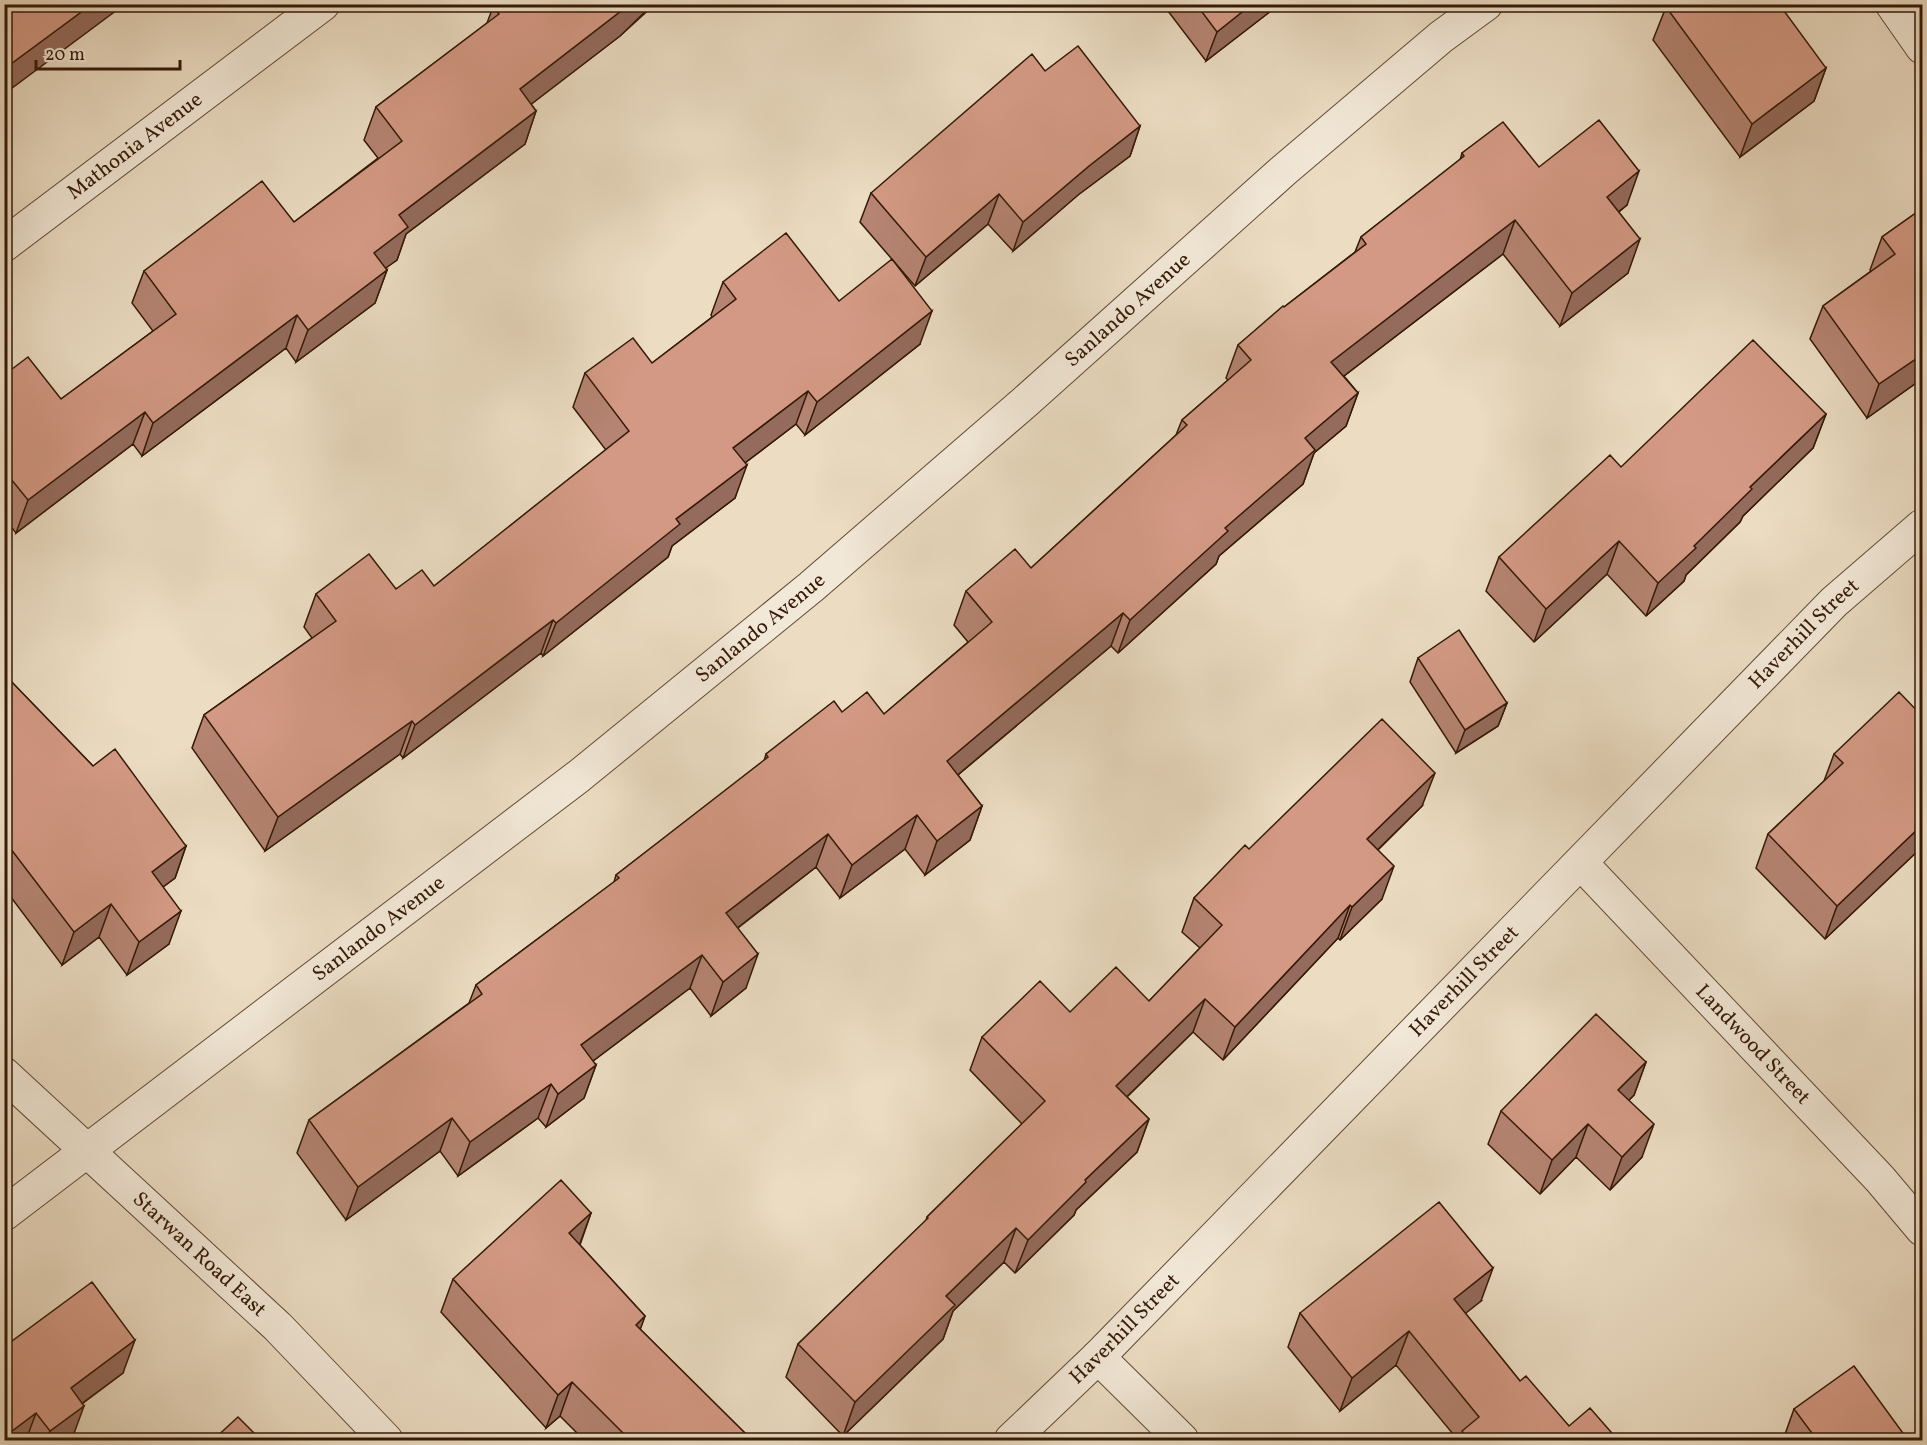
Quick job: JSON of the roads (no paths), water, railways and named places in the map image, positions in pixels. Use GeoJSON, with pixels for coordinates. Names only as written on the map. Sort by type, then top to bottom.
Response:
{"type":"FeatureCollection","features":[{"type":"Feature","properties":{"kind":"street","name":"Mathonia Avenue"},"geometry":{"type":"LineString","coordinates":[[4,245],[323,4]]}},
{"type":"Feature","properties":{"kind":"street","name":"Sanlando Avenue"},"geometry":{"type":"LineString","coordinates":[[4,1214],[579,776],[793,602],[1025,402],[1283,171],[1441,37],[1486,4]]}},
{"type":"Feature","properties":{"kind":"street"},"geometry":{"type":"LineString","coordinates":[[1892,4],[1923,46]]}},
{"type":"Feature","properties":{"kind":"street","name":"Haverhill Street"},"geometry":{"type":"LineString","coordinates":[[1011,1440],[1098,1357],[1834,602],[1923,526]]}},
{"type":"Feature","properties":{"kind":"street","name":"Landwood Street"},"geometry":{"type":"LineString","coordinates":[[1581,863],[1880,1179],[1923,1229]]}},
{"type":"Feature","properties":{"kind":"street","name":"Starwan Road East"},"geometry":{"type":"LineString","coordinates":[[4,1074],[278,1327],[386,1440]]}},
{"type":"Feature","properties":{"kind":"street"},"geometry":{"type":"LineString","coordinates":[[1098,1357],[1182,1440]]}}]}
